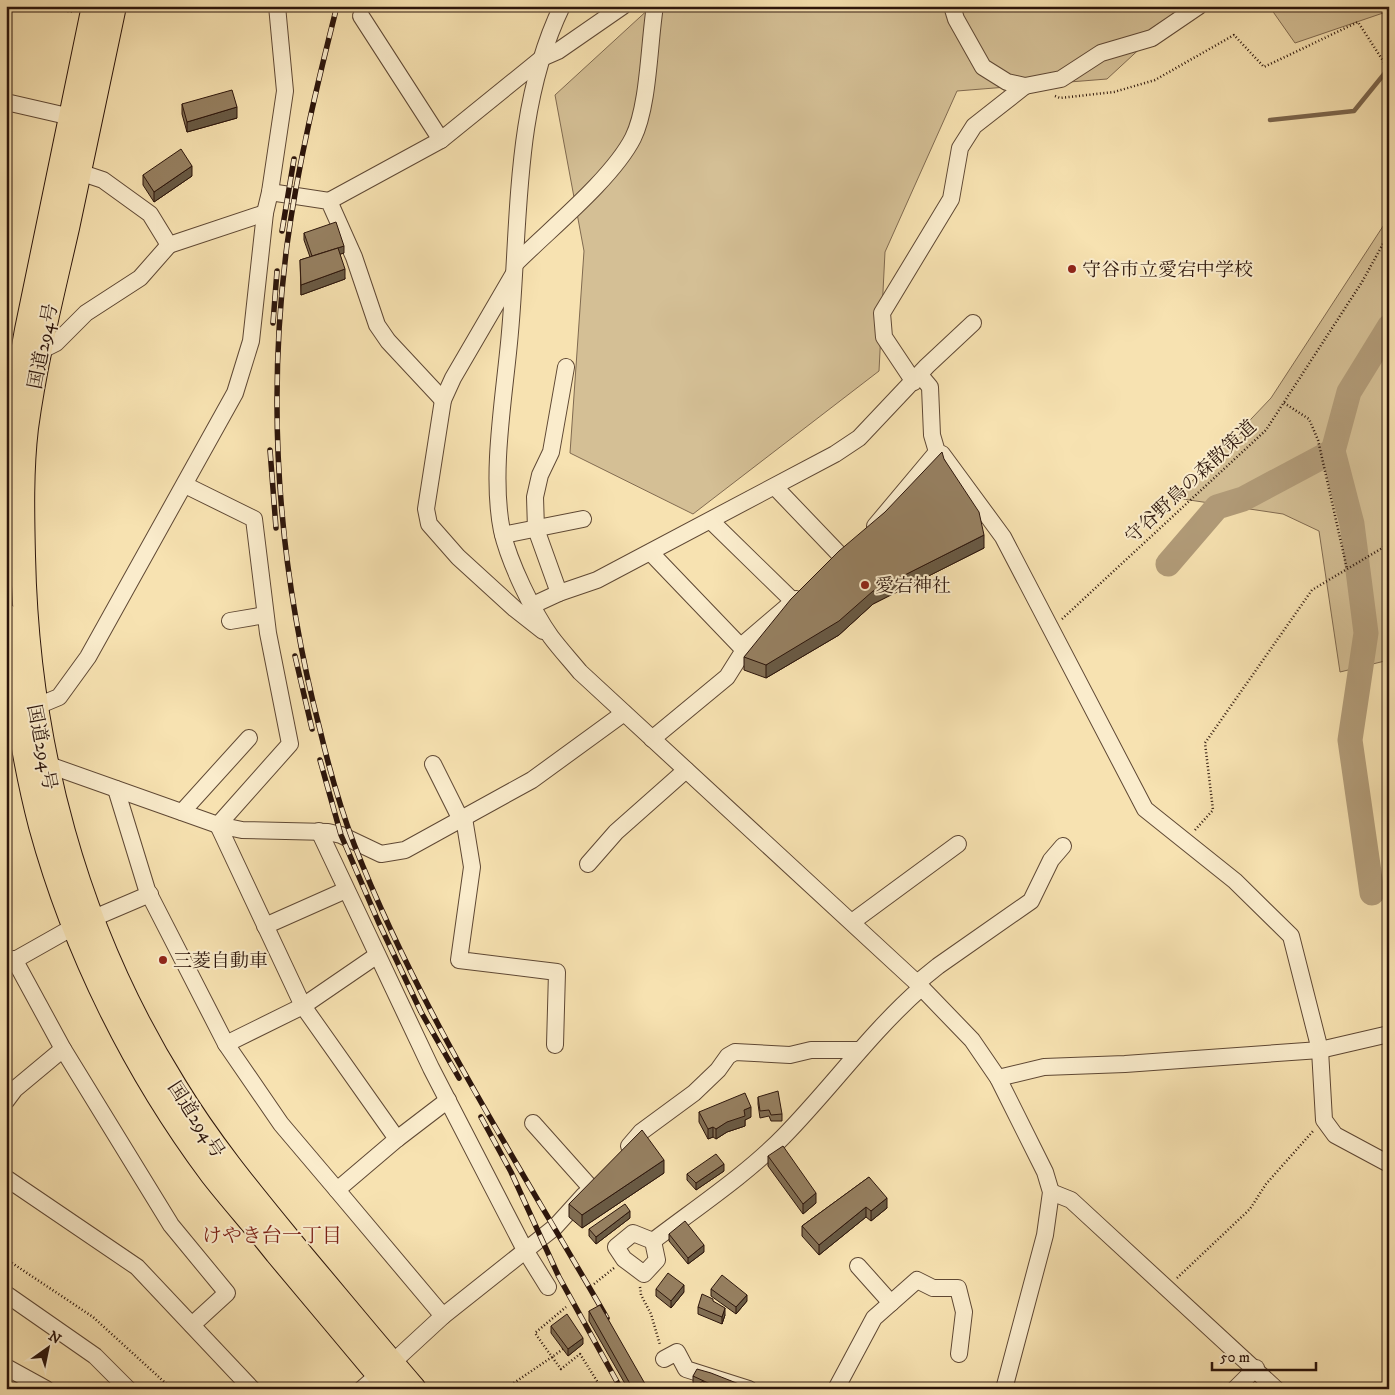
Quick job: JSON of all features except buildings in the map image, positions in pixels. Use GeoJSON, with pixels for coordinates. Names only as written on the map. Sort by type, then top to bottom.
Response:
{"type":"FeatureCollection","features":[{"type":"Feature","properties":{"kind":"highway","name":"国道294号"},"geometry":{"type":"LineString","coordinates":[[6,461],[9,428],[22,358],[80,119],[114,6]]}},
{"type":"Feature","properties":{"kind":"highway","name":"国道294号"},"geometry":{"type":"LineString","coordinates":[[83,922],[46,764],[35,707],[24,622],[22,501],[26,429],[22,358],[79,172],[80,119],[93,11]]}},
{"type":"Feature","properties":{"kind":"highway","name":"国道294号"},"geometry":{"type":"LineString","coordinates":[[6,616],[8,659],[25,754],[41,824],[83,922],[174,1086],[223,1160],[381,1379],[414,1389]]}},
{"type":"Feature","properties":{"kind":"street"},"geometry":{"type":"LineString","coordinates":[[35,707],[59,697],[88,657],[235,393],[251,341],[265,213],[270,192],[285,91],[277,6]]}},
{"type":"Feature","properties":{"kind":"street"},"geometry":{"type":"LineString","coordinates":[[562,6],[551,29],[533,90],[525,138],[519,194],[516,266],[500,452],[499,515],[503,535],[521,581],[533,605],[551,637],[580,672],[919,985],[972,1040],[998,1078],[1046,1172],[1051,1192],[1045,1235],[1004,1389]]}},
{"type":"Feature","properties":{"kind":"street"},"geometry":{"type":"LineString","coordinates":[[270,192],[329,200],[441,140],[542,59],[558,51],[623,6]]}},
{"type":"Feature","properties":{"kind":"street"},"geometry":{"type":"LineString","coordinates":[[551,637],[515,609],[458,557],[429,524],[426,509],[444,400],[453,378],[516,266],[617,162],[634,137],[641,114],[654,6]]}},
{"type":"Feature","properties":{"kind":"street"},"geometry":{"type":"LineString","coordinates":[[952,6],[956,19],[983,67],[1007,82],[1025,86],[1061,79],[1101,53],[1152,38],[1199,6]]}},
{"type":"Feature","properties":{"kind":"street"},"geometry":{"type":"LineString","coordinates":[[360,16],[441,140]]}},
{"type":"Feature","properties":{"kind":"street"},"geometry":{"type":"LineString","coordinates":[[936,452],[932,435],[930,387],[917,378],[884,337],[882,313],[951,199],[960,148],[974,126],[1025,86]]}},
{"type":"Feature","properties":{"kind":"street"},"geometry":{"type":"LineString","coordinates":[[6,102],[80,119]]}},
{"type":"Feature","properties":{"kind":"street"},"geometry":{"type":"LineString","coordinates":[[79,172],[103,180],[150,214],[169,245]]}},
{"type":"Feature","properties":{"kind":"street"},"geometry":{"type":"LineString","coordinates":[[329,200],[354,257],[378,325],[388,341],[444,400]]}},
{"type":"Feature","properties":{"kind":"street"},"geometry":{"type":"LineString","coordinates":[[22,358],[56,343],[86,313],[140,278],[169,245],[265,213]]}},
{"type":"Feature","properties":{"kind":"street"},"geometry":{"type":"LineString","coordinates":[[533,605],[559,593],[597,580],[651,553],[835,454],[859,438],[973,323]]}},
{"type":"Feature","properties":{"kind":"street"},"geometry":{"type":"LineString","coordinates":[[559,593],[536,529],[535,497],[540,475],[552,452],[566,367]]}},
{"type":"Feature","properties":{"kind":"street"},"geometry":{"type":"LineString","coordinates":[[828,569],[876,525],[936,452]]}},
{"type":"Feature","properties":{"kind":"street"},"geometry":{"type":"LineString","coordinates":[[936,452],[942,454],[1003,537],[1145,809],[1235,881],[1291,936],[1320,1050],[1324,1120],[1335,1135],[1389,1164]]}},
{"type":"Feature","properties":{"kind":"street"},"geometry":{"type":"LineString","coordinates":[[185,485],[254,519],[265,614],[290,744],[218,825]]}},
{"type":"Feature","properties":{"kind":"street"},"geometry":{"type":"LineString","coordinates":[[775,487],[842,557]]}},
{"type":"Feature","properties":{"kind":"street"},"geometry":{"type":"LineString","coordinates":[[503,535],[584,519]]}},
{"type":"Feature","properties":{"kind":"street"},"geometry":{"type":"LineString","coordinates":[[711,521],[793,602]]}},
{"type":"Feature","properties":{"kind":"street"},"geometry":{"type":"LineString","coordinates":[[651,553],[744,650],[727,677],[652,739]]}},
{"type":"Feature","properties":{"kind":"street"},"geometry":{"type":"LineString","coordinates":[[741,646],[807,589]]}},
{"type":"Feature","properties":{"kind":"street"},"geometry":{"type":"LineString","coordinates":[[230,620],[265,614]]}},
{"type":"Feature","properties":{"kind":"street"},"geometry":{"type":"LineString","coordinates":[[46,764],[218,825],[242,830],[319,831],[341,834],[381,854],[405,850],[532,780],[624,713]]}},
{"type":"Feature","properties":{"kind":"street"},"geometry":{"type":"LineString","coordinates":[[182,812],[249,738]]}},
{"type":"Feature","properties":{"kind":"street"},"geometry":{"type":"LineString","coordinates":[[434,764],[463,819],[472,867],[459,960],[557,972],[555,1045]]}},
{"type":"Feature","properties":{"kind":"street"},"geometry":{"type":"LineString","coordinates":[[588,864],[616,832],[686,770]]}},
{"type":"Feature","properties":{"kind":"street"},"geometry":{"type":"LineString","coordinates":[[116,789],[150,894],[226,1044],[281,1124],[443,1316]]}},
{"type":"Feature","properties":{"kind":"street"},"geometry":{"type":"LineString","coordinates":[[218,825],[303,1006],[397,1139]]}},
{"type":"Feature","properties":{"kind":"street"},"geometry":{"type":"LineString","coordinates":[[319,831],[376,956],[448,1100],[525,1250],[548,1287]]}},
{"type":"Feature","properties":{"kind":"street"},"geometry":{"type":"LineString","coordinates":[[852,922],[958,844]]}},
{"type":"Feature","properties":{"kind":"street"},"geometry":{"type":"LineString","coordinates":[[652,1241],[776,1143],[859,1050],[938,966],[1031,901],[1052,860],[1064,846]]}},
{"type":"Feature","properties":{"kind":"street"},"geometry":{"type":"LineString","coordinates":[[265,926],[346,890]]}},
{"type":"Feature","properties":{"kind":"street"},"geometry":{"type":"LineString","coordinates":[[150,894],[83,922],[10,962],[171,1225],[227,1293],[192,1325]]}},
{"type":"Feature","properties":{"kind":"street"},"geometry":{"type":"LineString","coordinates":[[226,1044],[303,1006],[376,956]]}},
{"type":"Feature","properties":{"kind":"street"},"geometry":{"type":"LineString","coordinates":[[998,1078],[1044,1067],[1125,1064],[1320,1050],[1389,1034]]}},
{"type":"Feature","properties":{"kind":"street"},"geometry":{"type":"LineString","coordinates":[[6,1101],[15,1089],[63,1049]]}},
{"type":"Feature","properties":{"kind":"street"},"geometry":{"type":"LineString","coordinates":[[617,1161],[633,1140],[694,1093],[718,1070],[728,1056],[735,1052],[790,1054],[811,1050],[859,1050]]}},
{"type":"Feature","properties":{"kind":"street"},"geometry":{"type":"LineString","coordinates":[[336,1190],[397,1139],[448,1100]]}},
{"type":"Feature","properties":{"kind":"street"},"geometry":{"type":"LineString","coordinates":[[533,1123],[591,1188]]}},
{"type":"Feature","properties":{"kind":"street"},"geometry":{"type":"LineString","coordinates":[[381,1379],[443,1316],[555,1227],[604,1174]]}},
{"type":"Feature","properties":{"kind":"street"},"geometry":{"type":"LineString","coordinates":[[6,1178],[137,1266],[252,1389]]}},
{"type":"Feature","properties":{"kind":"street"},"geometry":{"type":"LineString","coordinates":[[1051,1192],[1071,1200],[1256,1368],[1276,1389]]}},
{"type":"Feature","properties":{"kind":"street"},"geometry":{"type":"LineString","coordinates":[[633,1233],[652,1241],[657,1260],[644,1274],[624,1259],[616,1247],[633,1233]]}},
{"type":"Feature","properties":{"kind":"street"},"geometry":{"type":"LineString","coordinates":[[858,1266],[891,1303]]}},
{"type":"Feature","properties":{"kind":"street"},"geometry":{"type":"LineString","coordinates":[[836,1389],[874,1318],[917,1280],[933,1288],[958,1288],[964,1312],[959,1354]]}},
{"type":"Feature","properties":{"kind":"street"},"geometry":{"type":"LineString","coordinates":[[6,1294],[95,1356],[128,1389]]}},
{"type":"Feature","properties":{"kind":"street"},"geometry":{"type":"LineString","coordinates":[[664,1359],[677,1352],[686,1369],[749,1389]]}},
{"type":"Feature","properties":{"kind":"street"},"geometry":{"type":"LineString","coordinates":[[6,1367],[46,1389]]}},
{"type":"Feature","properties":{"kind":"street"},"geometry":{"type":"LineString","coordinates":[[1235,1389],[1256,1368]]}},
{"type":"Feature","properties":{"kind":"path"},"geometry":{"type":"LineString","coordinates":[[40,6],[93,11]]}},
{"type":"Feature","properties":{"kind":"path"},"geometry":{"type":"LineString","coordinates":[[1051,95],[1060,98],[1114,92],[1155,80],[1234,35],[1264,67],[1358,22],[1389,70]]}},
{"type":"Feature","properties":{"kind":"path","name":"守谷野鳥の森散策道"},"geometry":{"type":"LineString","coordinates":[[1051,629],[1266,430],[1362,282],[1389,233]]}},
{"type":"Feature","properties":{"kind":"path"},"geometry":{"type":"LineString","coordinates":[[1284,403],[1309,419],[1318,440],[1347,569]]}},
{"type":"Feature","properties":{"kind":"path"},"geometry":{"type":"LineString","coordinates":[[1184,842],[1213,810],[1205,743],[1312,590],[1389,544]]}},
{"type":"Feature","properties":{"kind":"path"},"geometry":{"type":"LineString","coordinates":[[1167,1287],[1250,1209],[1266,1184],[1324,1120]]}},
{"type":"Feature","properties":{"kind":"path"},"geometry":{"type":"LineString","coordinates":[[6,1258],[93,1317],[172,1389]]}},
{"type":"Feature","properties":{"kind":"path"},"geometry":{"type":"LineString","coordinates":[[594,1284],[624,1259]]}},
{"type":"Feature","properties":{"kind":"path"},"geometry":{"type":"LineString","coordinates":[[566,1307],[535,1333],[561,1369],[580,1354],[602,1389]]}},
{"type":"Feature","properties":{"kind":"path"},"geometry":{"type":"LineString","coordinates":[[651,1314],[664,1359]]}},
{"type":"Feature","properties":{"kind":"path"},"geometry":{"type":"LineString","coordinates":[[505,1389],[563,1349]]}},
{"type":"Feature","properties":{"kind":"shaded area"},"geometry":{"type":"Polygon","coordinates":[[[652,6],[1186,6],[1107,79],[957,91],[885,252],[879,371],[693,514],[570,453],[584,251],[555,95],[652,6]]]}},
{"type":"Feature","properties":{"kind":"shaded area"},"geometry":{"type":"Polygon","coordinates":[[[1269,6],[1389,6],[1389,16],[1386,12],[1295,43],[1269,6]]]}},
{"type":"Feature","properties":{"kind":"shaded area"},"geometry":{"type":"Polygon","coordinates":[[[1389,217],[1389,660],[1340,672],[1319,531],[1283,514],[1176,498],[1271,398],[1389,217]]]}},
{"type":"Feature","properties":{"kind":"waterway"},"geometry":{"type":"LineString","coordinates":[[1270,120],[1354,111],[1389,68]]}},
{"type":"Feature","properties":{"kind":"waterway"},"geometry":{"type":"LineString","coordinates":[[1372,893],[1350,740],[1366,633],[1352,524],[1333,451],[1349,392],[1389,327]]}},
{"type":"Feature","properties":{"kind":"waterway"},"geometry":{"type":"LineString","coordinates":[[1168,564],[1217,507],[1243,499],[1333,451]]}},
{"type":"Feature","properties":{"kind":"railway"},"geometry":{"type":"LineString","coordinates":[[337,6],[322,65],[291,215],[281,306],[278,367],[277,428],[280,489],[286,550],[306,670],[339,802],[354,844],[408,967],[505,1144],[607,1318]]}},
{"type":"Feature","properties":{"kind":"railway"},"geometry":{"type":"LineString","coordinates":[[282,231],[294,159]]}},
{"type":"Feature","properties":{"kind":"railway"},"geometry":{"type":"LineString","coordinates":[[273,323],[277,271]]}},
{"type":"Feature","properties":{"kind":"railway"},"geometry":{"type":"LineString","coordinates":[[270,450],[276,528]]}},
{"type":"Feature","properties":{"kind":"railway"},"geometry":{"type":"LineString","coordinates":[[295,656],[312,729]]}},
{"type":"Feature","properties":{"kind":"railway"},"geometry":{"type":"LineString","coordinates":[[320,760],[341,835],[378,921],[421,1012],[459,1078]]}},
{"type":"Feature","properties":{"kind":"railway"},"geometry":{"type":"LineString","coordinates":[[481,1117],[511,1172],[559,1277],[621,1389]]}},
{"type":"Feature","properties":{"kind":"place","name":"守谷市立愛宕中学校"},"geometry":{"type":"Point","coordinates":[1072,269]}},
{"type":"Feature","properties":{"kind":"place","name":"愛宕神社"},"geometry":{"type":"Point","coordinates":[865,585]}},
{"type":"Feature","properties":{"kind":"place","name":"三菱自動車"},"geometry":{"type":"Point","coordinates":[163,960]}},
{"type":"Feature","properties":{"kind":"district","name":"けやき台一丁目"},"geometry":{"type":"Point","coordinates":[272,1235]}}]}
